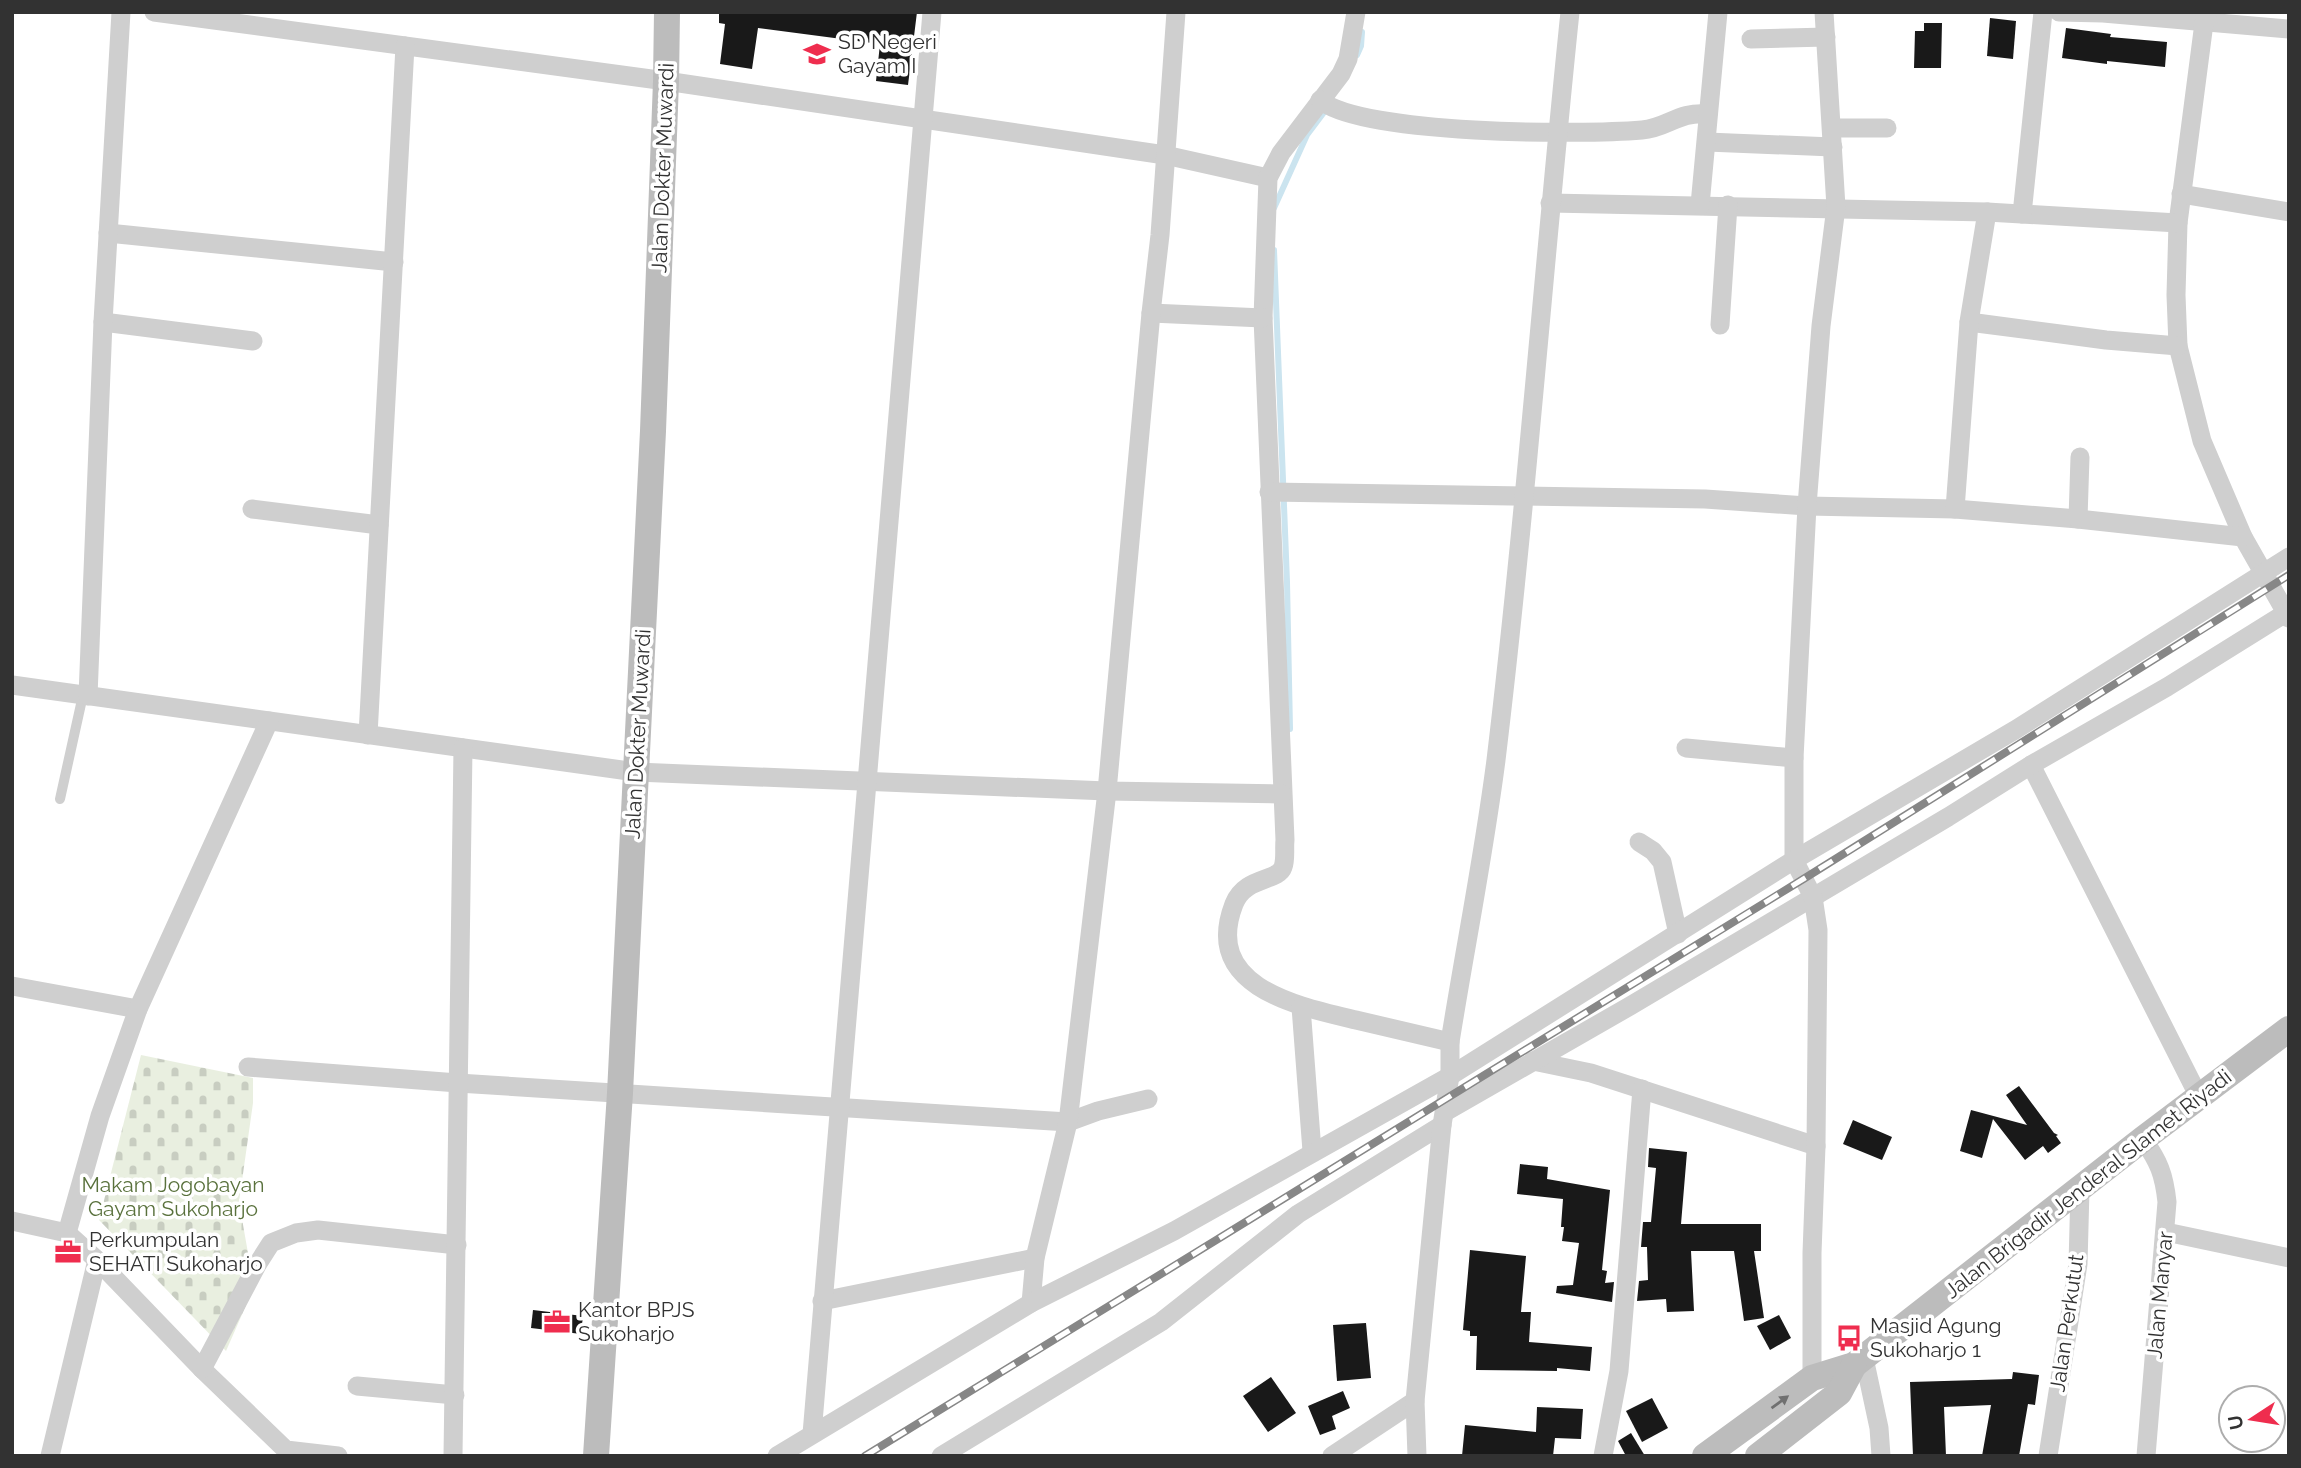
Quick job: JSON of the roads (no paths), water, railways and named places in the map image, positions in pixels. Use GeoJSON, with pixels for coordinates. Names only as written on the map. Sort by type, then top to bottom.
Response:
{"type":"FeatureCollection","features":[{"type":"Feature","properties":{"kind":"main road","name":"Jalan Dokter Muwardi"},"geometry":{"type":"LineString","coordinates":[[596,1456],[620,1093],[636,772],[667,12]]}},
{"type":"Feature","properties":{"kind":"main road","name":"Jalan Brigadir Jenderal Slamet Riyadi"},"geometry":{"type":"LineString","coordinates":[[1756,1456],[1839,1393],[1859,1362],[2143,1139],[2289,1029]]}},
{"type":"Feature","properties":{"kind":"main road","name":"Jalan Brigadir Jenderal Slamet Riyadi"},"geometry":{"type":"LineString","coordinates":[[1705,1456],[1812,1378],[1859,1362]]}},
{"type":"Feature","properties":{"kind":"street"},"geometry":{"type":"LineString","coordinates":[[86,696],[103,322],[121,12]]}},
{"type":"Feature","properties":{"kind":"street"},"geometry":{"type":"LineString","coordinates":[[154,12],[666,80],[1165,155],[1268,178]]}},
{"type":"Feature","properties":{"kind":"street"},"geometry":{"type":"LineString","coordinates":[[812,1434],[932,12]]}},
{"type":"Feature","properties":{"kind":"street"},"geometry":{"type":"LineString","coordinates":[[1031,1303],[1035,1258],[1068,1122],[1107,792],[1160,235],[1176,12]]}},
{"type":"Feature","properties":{"kind":"street"},"geometry":{"type":"LineString","coordinates":[[1356,12],[1348,59],[1327,105],[1281,153],[1268,178],[1263,318],[1278,492],[1285,840],[1283,867],[1280,872],[1246,886],[1238,896],[1231,916],[1228,942],[1230,955],[1237,969],[1265,992],[1301,1007],[1450,1042]]}},
{"type":"Feature","properties":{"kind":"street"},"geometry":{"type":"LineString","coordinates":[[1417,1456],[1415,1401],[1450,1076],[1450,1042],[1496,762],[1523,495],[1530,451],[1550,203],[1570,12]]}},
{"type":"Feature","properties":{"kind":"street"},"geometry":{"type":"LineString","coordinates":[[1700,205],[1718,12]]}},
{"type":"Feature","properties":{"kind":"street"},"geometry":{"type":"LineString","coordinates":[[1812,1378],[1818,930],[1813,897],[1794,860],[1794,758],[1807,506],[1821,326],[1836,207],[1824,12]]}},
{"type":"Feature","properties":{"kind":"street"},"geometry":{"type":"LineString","coordinates":[[2022,214],[2043,12]]}},
{"type":"Feature","properties":{"kind":"street"},"geometry":{"type":"LineString","coordinates":[[2059,12],[2206,18],[2289,29]]}},
{"type":"Feature","properties":{"kind":"street"},"geometry":{"type":"LineString","coordinates":[[941,1456],[1161,1322],[1298,1214],[1533,1061],[2288,614],[2243,537],[2202,441],[2178,346],[2178,223],[2206,18]]}},
{"type":"Feature","properties":{"kind":"street"},"geometry":{"type":"LineString","coordinates":[[1751,39],[1826,37]]}},
{"type":"Feature","properties":{"kind":"street"},"geometry":{"type":"LineString","coordinates":[[368,735],[405,46]]}},
{"type":"Feature","properties":{"kind":"street"},"geometry":{"type":"LineString","coordinates":[[1327,105],[1359,117],[1406,124],[1507,131],[1646,130],[1672,122],[1685,114],[1708,114]]}},
{"type":"Feature","properties":{"kind":"street"},"geometry":{"type":"LineString","coordinates":[[1707,142],[1832,137],[1887,128]]}},
{"type":"Feature","properties":{"kind":"street"},"geometry":{"type":"LineString","coordinates":[[2181,194],[2289,212]]}},
{"type":"Feature","properties":{"kind":"street"},"geometry":{"type":"LineString","coordinates":[[1550,203],[1836,207],[2178,223]]}},
{"type":"Feature","properties":{"kind":"street"},"geometry":{"type":"LineString","coordinates":[[1720,325],[1728,205]]}},
{"type":"Feature","properties":{"kind":"street"},"geometry":{"type":"LineString","coordinates":[[1955,509],[1969,322],[1987,212]]}},
{"type":"Feature","properties":{"kind":"street"},"geometry":{"type":"LineString","coordinates":[[108,233],[394,262]]}},
{"type":"Feature","properties":{"kind":"street"},"geometry":{"type":"LineString","coordinates":[[1151,313],[1263,318]]}},
{"type":"Feature","properties":{"kind":"street"},"geometry":{"type":"LineString","coordinates":[[103,322],[253,341]]}},
{"type":"Feature","properties":{"kind":"street"},"geometry":{"type":"LineString","coordinates":[[1969,322],[2106,340],[2178,346]]}},
{"type":"Feature","properties":{"kind":"street"},"geometry":{"type":"LineString","coordinates":[[2078,519],[2080,457]]}},
{"type":"Feature","properties":{"kind":"street"},"geometry":{"type":"LineString","coordinates":[[1278,492],[1705,499],[1807,506],[1955,509],[2243,537]]}},
{"type":"Feature","properties":{"kind":"street"},"geometry":{"type":"LineString","coordinates":[[252,509],[379,525]]}},
{"type":"Feature","properties":{"kind":"street"},"geometry":{"type":"LineString","coordinates":[[777,1456],[1031,1303],[1174,1231],[1312,1151],[1450,1076],[1794,860],[2015,730],[2289,557]]}},
{"type":"Feature","properties":{"kind":"street"},"geometry":{"type":"LineString","coordinates":[[12,685],[636,772],[1107,792],[1282,794]]}},
{"type":"Feature","properties":{"kind":"street"},"geometry":{"type":"LineString","coordinates":[[67,1233],[100,1116],[138,1009],[269,721]]}},
{"type":"Feature","properties":{"kind":"street"},"geometry":{"type":"LineString","coordinates":[[453,1456],[463,748]]}},
{"type":"Feature","properties":{"kind":"street"},"geometry":{"type":"LineString","coordinates":[[1686,748],[1794,758]]}},
{"type":"Feature","properties":{"kind":"street"},"geometry":{"type":"LineString","coordinates":[[2031,765],[2199,1097]]}},
{"type":"Feature","properties":{"kind":"street"},"geometry":{"type":"LineString","coordinates":[[1639,842],[1653,850],[1662,862],[1678,934]]}},
{"type":"Feature","properties":{"kind":"street"},"geometry":{"type":"LineString","coordinates":[[12,986],[138,1009]]}},
{"type":"Feature","properties":{"kind":"street"},"geometry":{"type":"LineString","coordinates":[[1301,1007],[1312,1151]]}},
{"type":"Feature","properties":{"kind":"street"},"geometry":{"type":"LineString","coordinates":[[1533,1061],[1591,1073],[1816,1146]]}},
{"type":"Feature","properties":{"kind":"street"},"geometry":{"type":"LineString","coordinates":[[248,1067],[1068,1122],[1098,1111],[1148,1099]]}},
{"type":"Feature","properties":{"kind":"street"},"geometry":{"type":"LineString","coordinates":[[1603,1456],[1619,1371],[1642,1089]]}},
{"type":"Feature","properties":{"kind":"street","name":"Jalan Manyar"},"geometry":{"type":"LineString","coordinates":[[2143,1139],[2158,1160],[2164,1176],[2167,1202],[2146,1456]]}},
{"type":"Feature","properties":{"kind":"street","name":"Jalan Perkutut"},"geometry":{"type":"LineString","coordinates":[[2048,1456],[2078,1264],[2080,1189]]}},
{"type":"Feature","properties":{"kind":"street"},"geometry":{"type":"LineString","coordinates":[[12,1220],[67,1233],[97,1260],[285,1453],[338,1456]]}},
{"type":"Feature","properties":{"kind":"street"},"geometry":{"type":"LineString","coordinates":[[202,1370],[257,1265],[271,1244],[296,1233],[318,1230],[457,1245]]}},
{"type":"Feature","properties":{"kind":"street"},"geometry":{"type":"LineString","coordinates":[[2166,1232],[2289,1258]]}},
{"type":"Feature","properties":{"kind":"street"},"geometry":{"type":"LineString","coordinates":[[822,1301],[1035,1258]]}},
{"type":"Feature","properties":{"kind":"street"},"geometry":{"type":"LineString","coordinates":[[50,1456],[97,1260]]}},
{"type":"Feature","properties":{"kind":"street"},"geometry":{"type":"LineString","coordinates":[[1859,1362],[1879,1428],[1881,1456]]}},
{"type":"Feature","properties":{"kind":"street"},"geometry":{"type":"LineString","coordinates":[[357,1386],[455,1395]]}},
{"type":"Feature","properties":{"kind":"street"},"geometry":{"type":"LineString","coordinates":[[1332,1456],[1415,1401]]}},
{"type":"Feature","properties":{"kind":"lane"},"geometry":{"type":"LineString","coordinates":[[60,799],[86,696]]}},
{"type":"Feature","properties":{"kind":"lane"},"geometry":{"type":"LineString","coordinates":[[1736,1434],[1756,1456]]}},
{"type":"Feature","properties":{"kind":"waterway"},"geometry":{"type":"LineString","coordinates":[[1357,55],[1362,32]]}},
{"type":"Feature","properties":{"kind":"waterway"},"geometry":{"type":"LineString","coordinates":[[1274,208],[1307,135],[1328,107]]}},
{"type":"Feature","properties":{"kind":"waterway"},"geometry":{"type":"LineString","coordinates":[[1274,250],[1290,729]]}},
{"type":"Feature","properties":{"kind":"railway"},"geometry":{"type":"LineString","coordinates":[[865,1456],[1805,878],[2289,575]]}},
{"type":"Feature","properties":{"kind":"place","name":"SD Negeri Gayam I"},"geometry":{"type":"Point","coordinates":[817,54]}},
{"type":"Feature","properties":{"kind":"place","name":"Perkumpulan SEHATI Sukoharjo"},"geometry":{"type":"Point","coordinates":[68,1252]}},
{"type":"Feature","properties":{"kind":"place","name":"Kantor BPJS Sukoharjo"},"geometry":{"type":"Point","coordinates":[557,1322]}},
{"type":"Feature","properties":{"kind":"place","name":"Masjid Agung Sukoharjo 1"},"geometry":{"type":"Point","coordinates":[1849,1338]}},
{"type":"Feature","properties":{"kind":"park label","name":"Makam Jogobayan Gayam Sukoharjo"},"geometry":{"type":"Point","coordinates":[173,1197]}}]}
